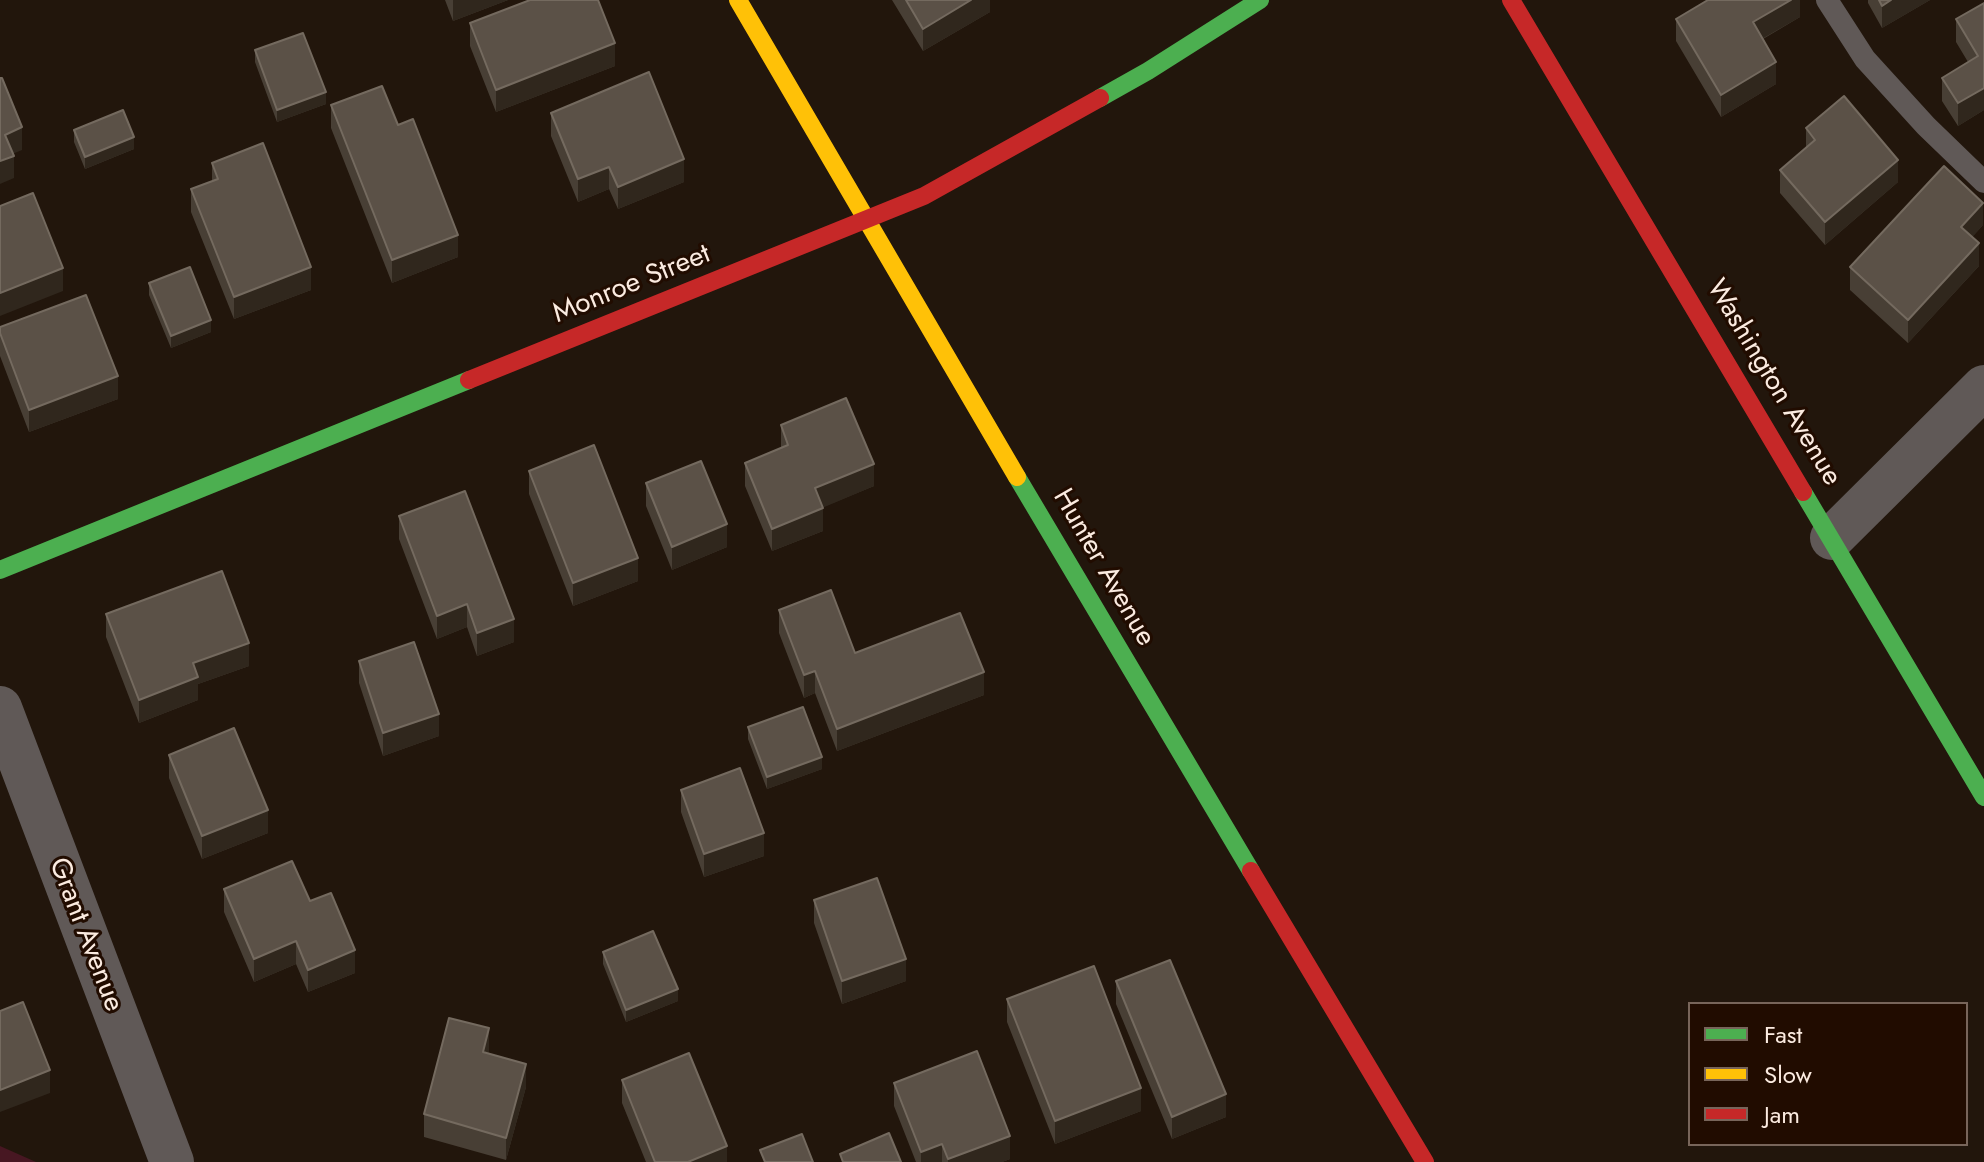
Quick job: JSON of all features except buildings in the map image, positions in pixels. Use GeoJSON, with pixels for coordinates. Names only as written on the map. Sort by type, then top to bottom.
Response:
{"type":"FeatureCollection","features":[{"type":"Feature","properties":{"kind":"street","name":"Hunter Avenue"},"geometry":{"type":"LineString","coordinates":[[738,0],[1422,1161]]}},
{"type":"Feature","properties":{"kind":"street","name":"Monroe Street"},"geometry":{"type":"LineString","coordinates":[[0,570],[924,196],[1148,71],[1260,0]]}},
{"type":"Feature","properties":{"kind":"street","name":"Washington Avenue"},"geometry":{"type":"LineString","coordinates":[[1511,0],[1984,797]]}},
{"type":"Feature","properties":{"kind":"street"},"geometry":{"type":"LineString","coordinates":[[1832,538],[1984,387]]}},
{"type":"Feature","properties":{"kind":"street","name":"Grant Avenue"},"geometry":{"type":"LineString","coordinates":[[0,708],[172,1162]]}},
{"type":"Feature","properties":{"kind":"lane"},"geometry":{"type":"LineString","coordinates":[[1827,0],[1865,59],[1926,126],[1984,182]]}},
{"type":"Feature","properties":{"kind":"shaded area"},"geometry":{"type":"Polygon","coordinates":[[[0,1146],[36,1162],[0,1162],[0,1146]]]}},
{"type":"Feature","properties":{"kind":"traffic: fast"},"geometry":{"type":"LineString","coordinates":[[1100,98],[1260,0]]}},
{"type":"Feature","properties":{"kind":"traffic: fast"},"geometry":{"type":"LineString","coordinates":[[0,570],[469,380]]}},
{"type":"Feature","properties":{"kind":"traffic: fast"},"geometry":{"type":"LineString","coordinates":[[1017,477],[1251,871]]}},
{"type":"Feature","properties":{"kind":"traffic: fast"},"geometry":{"type":"LineString","coordinates":[[1803,492],[1984,797]]}},
{"type":"Feature","properties":{"kind":"traffic: slow"},"geometry":{"type":"LineString","coordinates":[[738,0],[1017,477]]}},
{"type":"Feature","properties":{"kind":"traffic: jam"},"geometry":{"type":"LineString","coordinates":[[1511,0],[1803,492]]}},
{"type":"Feature","properties":{"kind":"traffic: jam"},"geometry":{"type":"LineString","coordinates":[[469,380],[924,196],[1100,98]]}},
{"type":"Feature","properties":{"kind":"traffic: jam"},"geometry":{"type":"LineString","coordinates":[[1251,871],[1425,1162]]}}]}
